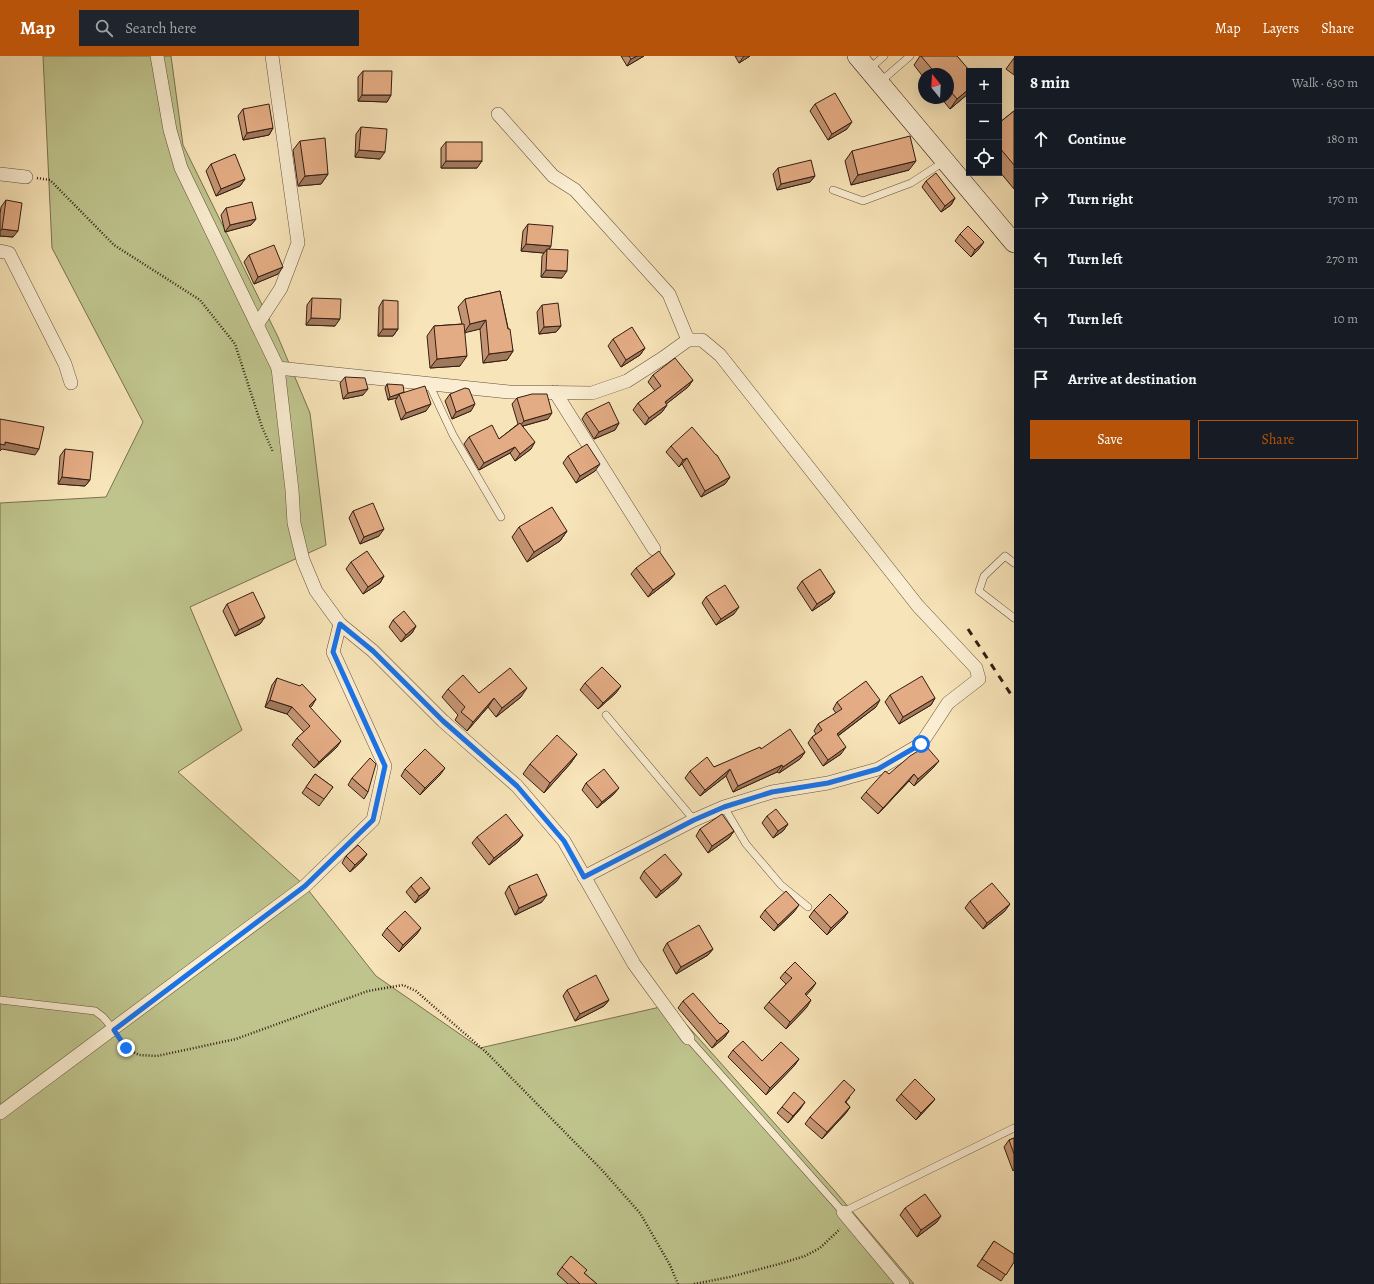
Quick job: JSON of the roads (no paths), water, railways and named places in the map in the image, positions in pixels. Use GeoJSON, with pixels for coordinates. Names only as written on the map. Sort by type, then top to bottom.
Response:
{"type":"FeatureCollection","features":[{"type":"Feature","properties":{"kind":"main road"},"geometry":{"type":"LineString","coordinates":[[869,70],[1014,243]]}},
{"type":"Feature","properties":{"kind":"street"},"geometry":{"type":"LineString","coordinates":[[157,56],[170,130],[181,168],[278,368],[292,490],[294,523],[303,560],[316,591],[340,624],[373,651],[443,721],[517,786],[564,841],[634,964],[688,1038]]}},
{"type":"Feature","properties":{"kind":"street"},"geometry":{"type":"LineString","coordinates":[[257,325],[281,288],[298,243],[272,56]]}},
{"type":"Feature","properties":{"kind":"street"},"geometry":{"type":"LineString","coordinates":[[498,114],[553,176],[575,190],[669,294],[688,340]]}},
{"type":"Feature","properties":{"kind":"street"},"geometry":{"type":"LineString","coordinates":[[0,174],[26,177]]}},
{"type":"Feature","properties":{"kind":"street"},"geometry":{"type":"LineString","coordinates":[[0,251],[9,253],[65,364],[71,383]]}},
{"type":"Feature","properties":{"kind":"street"},"geometry":{"type":"LineString","coordinates":[[278,368],[509,392],[592,393],[627,381],[688,340],[702,340],[720,355],[918,606],[976,668],[979,679],[948,703],[921,744],[878,769],[828,783],[772,792],[724,807],[694,820],[584,877]]}},
{"type":"Feature","properties":{"kind":"street"},"geometry":{"type":"LineString","coordinates":[[555,392],[654,549]]}},
{"type":"Feature","properties":{"kind":"street"},"geometry":{"type":"LineString","coordinates":[[0,1113],[114,1030],[305,886],[373,820],[385,766],[333,652],[340,624]]}},
{"type":"Feature","properties":{"kind":"street"},"geometry":{"type":"LineString","coordinates":[[846,1216],[902,1284]]}},
{"type":"Feature","properties":{"kind":"lane"},"geometry":{"type":"LineString","coordinates":[[869,70],[884,56]]}},
{"type":"Feature","properties":{"kind":"lane"},"geometry":{"type":"LineString","coordinates":[[869,70],[910,56]]}},
{"type":"Feature","properties":{"kind":"lane"},"geometry":{"type":"LineString","coordinates":[[832,190],[864,201],[910,183],[944,161]]}},
{"type":"Feature","properties":{"kind":"lane"},"geometry":{"type":"LineString","coordinates":[[429,384],[453,435],[501,517]]}},
{"type":"Feature","properties":{"kind":"lane"},"geometry":{"type":"LineString","coordinates":[[1014,563],[1005,556],[984,576],[979,591],[1014,618]]}},
{"type":"Feature","properties":{"kind":"lane"},"geometry":{"type":"LineString","coordinates":[[606,715],[694,820]]}},
{"type":"Feature","properties":{"kind":"lane"},"geometry":{"type":"LineString","coordinates":[[724,807],[746,844],[781,885],[808,907]]}},
{"type":"Feature","properties":{"kind":"lane"},"geometry":{"type":"LineString","coordinates":[[0,1000],[95,1011],[104,1017],[114,1030]]}},
{"type":"Feature","properties":{"kind":"lane"},"geometry":{"type":"LineString","coordinates":[[688,1038],[846,1216],[1014,1128]]}},
{"type":"Feature","properties":{"kind":"railway"},"geometry":{"type":"LineString","coordinates":[[968,629],[1014,699]]}}]}
